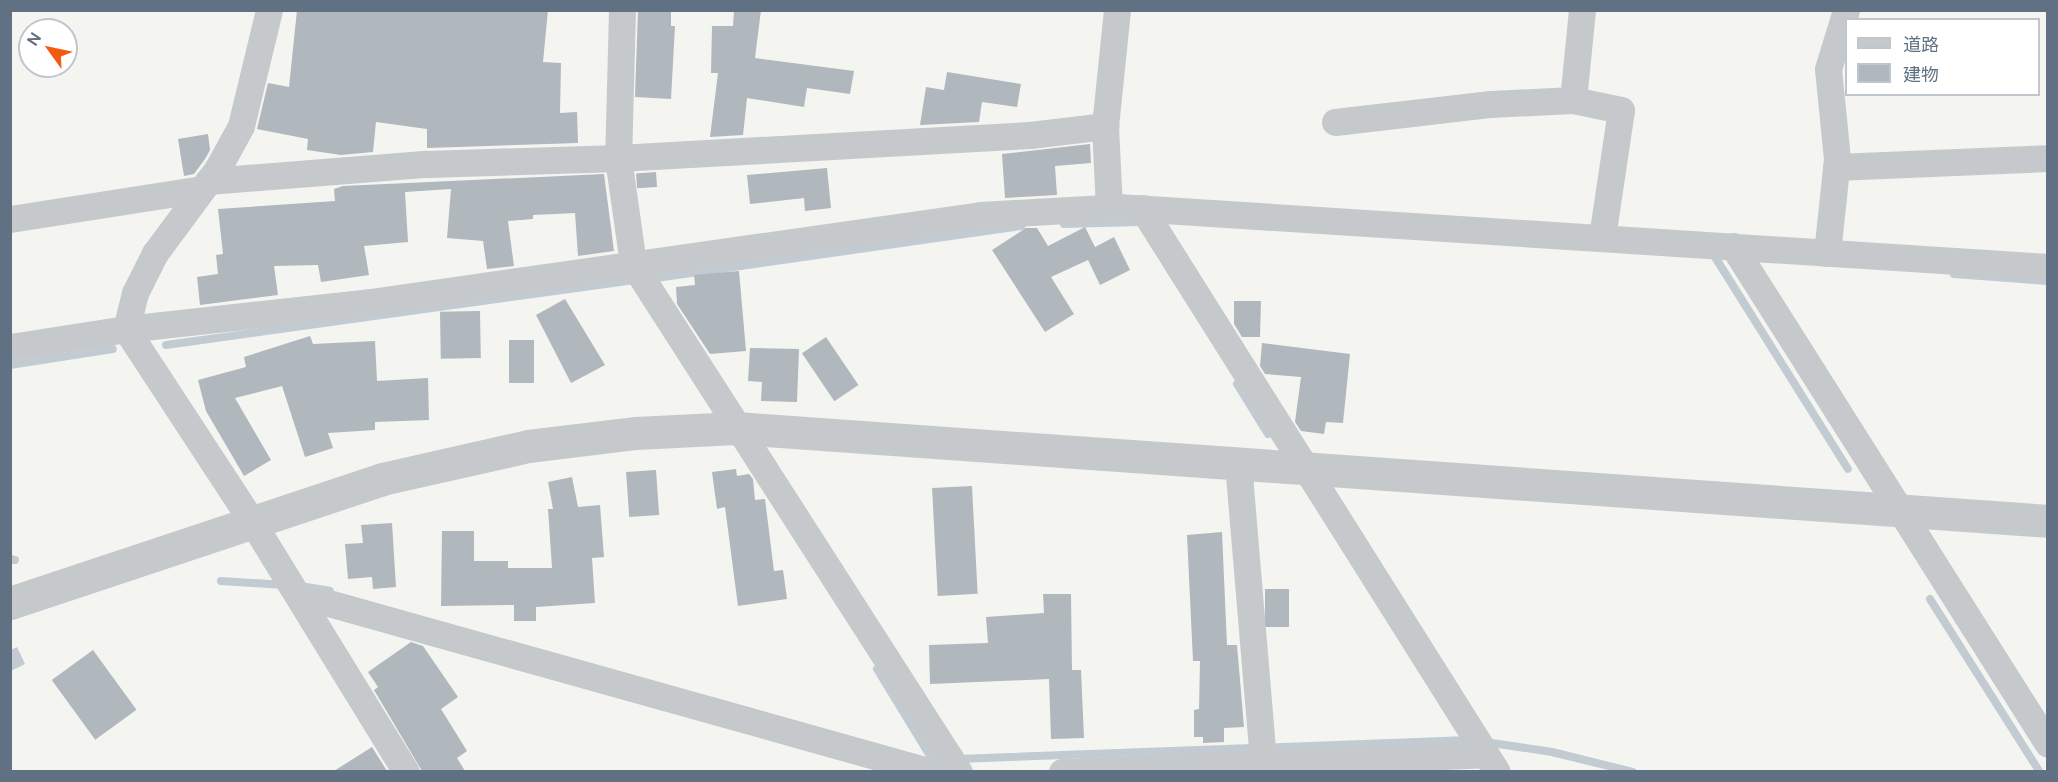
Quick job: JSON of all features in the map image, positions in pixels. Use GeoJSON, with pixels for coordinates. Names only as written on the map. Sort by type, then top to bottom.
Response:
{"type":"FeatureCollection","features":[{"type":"Feature","properties":{"kind":"street"},"geometry":{"type":"LineString","coordinates":[[269,10],[241,126],[205,185],[155,254],[135,294],[126,329],[251,520],[406,771]]}},
{"type":"Feature","properties":{"kind":"street"},"geometry":{"type":"LineString","coordinates":[[622,10],[618,158],[639,275],[949,767]]}},
{"type":"Feature","properties":{"kind":"street"},"geometry":{"type":"LineString","coordinates":[[1108,208],[1105,126],[1117,10]]}},
{"type":"Feature","properties":{"kind":"street"},"geometry":{"type":"LineString","coordinates":[[1574,100],[1582,10]]}},
{"type":"Feature","properties":{"kind":"street"},"geometry":{"type":"LineString","coordinates":[[1827,253],[1836,167],[1828,69],[1846,10]]}},
{"type":"Feature","properties":{"kind":"street"},"geometry":{"type":"LineString","coordinates":[[1335,122],[1491,104],[1574,100],[1621,110],[1602,237]]}},
{"type":"Feature","properties":{"kind":"street"},"geometry":{"type":"LineString","coordinates":[[10,219],[205,185],[426,164],[618,158],[1030,135],[1105,126]]}},
{"type":"Feature","properties":{"kind":"street"},"geometry":{"type":"LineString","coordinates":[[1836,167],[2048,158]]}},
{"type":"Feature","properties":{"kind":"street"},"geometry":{"type":"LineString","coordinates":[[10,347],[126,329],[639,275],[981,215],[1108,208],[1149,218],[1602,237],[2048,267]]}},
{"type":"Feature","properties":{"kind":"street"},"geometry":{"type":"LineString","coordinates":[[1149,218],[1481,753]]}},
{"type":"Feature","properties":{"kind":"street"},"geometry":{"type":"LineString","coordinates":[[1733,246],[2048,744]]}},
{"type":"Feature","properties":{"kind":"street"},"geometry":{"type":"LineString","coordinates":[[13,594],[382,479],[528,446],[636,433],[736,428],[2048,521]]}},
{"type":"Feature","properties":{"kind":"street"},"geometry":{"type":"LineString","coordinates":[[1239,463],[1263,752]]}},
{"type":"Feature","properties":{"kind":"street"},"geometry":{"type":"LineString","coordinates":[[295,591],[325,602],[949,767]]}},
{"type":"Feature","properties":{"kind":"street"},"geometry":{"type":"LineString","coordinates":[[1062,771],[1263,752],[1481,753]]}},
{"type":"Feature","properties":{"kind":"shaded area"},"geometry":{"type":"Polygon","coordinates":[[[17,647],[25,664],[11,671],[11,650],[17,647]]]}},
{"type":"Feature","properties":{"kind":"building"},"geometry":{"type":"Polygon","coordinates":[[[297,10],[548,10],[543,62],[561,63],[560,113],[577,112],[578,143],[427,148],[427,129],[376,122],[373,152],[341,155],[307,150],[308,139],[257,129],[268,83],[289,87],[297,10]]]}},
{"type":"Feature","properties":{"kind":"building"},"geometry":{"type":"Polygon","coordinates":[[[638,10],[671,10],[671,26],[675,26],[671,99],[635,97],[638,10]]]}},
{"type":"Feature","properties":{"kind":"building"},"geometry":{"type":"Polygon","coordinates":[[[734,10],[761,10],[755,58],[854,71],[850,94],[807,88],[804,107],[747,98],[743,135],[710,137],[718,73],[711,73],[712,26],[733,26],[734,10]]]}},
{"type":"Feature","properties":{"kind":"building"},"geometry":{"type":"Polygon","coordinates":[[[947,72],[1021,84],[1017,107],[982,102],[979,122],[920,125],[926,87],[944,90],[947,72]]]}},
{"type":"Feature","properties":{"kind":"building"},"geometry":{"type":"Polygon","coordinates":[[[208,134],[210,150],[205,159],[194,174],[184,176],[178,139],[208,134]]]}},
{"type":"Feature","properties":{"kind":"building"},"geometry":{"type":"Polygon","coordinates":[[[1090,144],[1091,163],[1055,166],[1057,195],[1005,198],[1002,154],[1090,144]]]}},
{"type":"Feature","properties":{"kind":"building"},"geometry":{"type":"Polygon","coordinates":[[[827,168],[831,208],[805,211],[804,198],[750,204],[747,175],[827,168]]]}},
{"type":"Feature","properties":{"kind":"building"},"geometry":{"type":"Polygon","coordinates":[[[656,172],[657,187],[637,188],[636,173],[656,172]]]}},
{"type":"Feature","properties":{"kind":"building"},"geometry":{"type":"Polygon","coordinates":[[[604,174],[614,251],[578,256],[575,213],[533,215],[533,219],[508,221],[514,266],[487,269],[483,241],[447,238],[451,189],[405,192],[408,242],[364,246],[369,275],[321,282],[318,265],[274,266],[278,295],[200,305],[197,277],[218,274],[216,255],[223,254],[218,209],[335,201],[334,189],[343,186],[604,174]]]}},
{"type":"Feature","properties":{"kind":"building"},"geometry":{"type":"Polygon","coordinates":[[[1085,227],[1095,247],[1114,237],[1130,270],[1100,285],[1088,260],[1051,277],[1074,314],[1045,332],[992,250],[1026,228],[1037,228],[1048,246],[1085,227]]]}},
{"type":"Feature","properties":{"kind":"building"},"geometry":{"type":"Polygon","coordinates":[[[739,271],[746,351],[710,354],[677,304],[676,287],[695,285],[694,275],[739,271]]]}},
{"type":"Feature","properties":{"kind":"building"},"geometry":{"type":"Polygon","coordinates":[[[565,299],[605,365],[571,383],[536,315],[565,299]]]}},
{"type":"Feature","properties":{"kind":"building"},"geometry":{"type":"Polygon","coordinates":[[[1234,301],[1261,301],[1260,337],[1242,337],[1234,324],[1234,301]]]}},
{"type":"Feature","properties":{"kind":"building"},"geometry":{"type":"Polygon","coordinates":[[[480,311],[481,358],[441,359],[440,312],[480,311]]]}},
{"type":"Feature","properties":{"kind":"building"},"geometry":{"type":"Polygon","coordinates":[[[310,336],[313,344],[375,341],[377,381],[428,378],[429,420],[375,422],[375,430],[328,433],[333,448],[305,457],[282,386],[235,398],[271,460],[244,476],[206,411],[198,380],[246,367],[244,357],[310,336]]]}},
{"type":"Feature","properties":{"kind":"building"},"geometry":{"type":"Polygon","coordinates":[[[826,337],[858,385],[834,401],[802,353],[826,337]]]}},
{"type":"Feature","properties":{"kind":"building"},"geometry":{"type":"Polygon","coordinates":[[[509,340],[534,340],[534,383],[509,383],[509,340]]]}},
{"type":"Feature","properties":{"kind":"building"},"geometry":{"type":"Polygon","coordinates":[[[1262,343],[1350,354],[1343,423],[1326,422],[1324,434],[1301,431],[1295,422],[1301,377],[1265,374],[1260,366],[1262,343]]]}},
{"type":"Feature","properties":{"kind":"building"},"geometry":{"type":"Polygon","coordinates":[[[750,348],[799,349],[797,402],[761,401],[762,382],[748,381],[750,348]]]}},
{"type":"Feature","properties":{"kind":"building"},"geometry":{"type":"Polygon","coordinates":[[[736,469],[737,476],[749,474],[753,479],[755,500],[765,499],[774,571],[783,570],[787,599],[738,606],[725,507],[717,509],[712,472],[736,469]]]}},
{"type":"Feature","properties":{"kind":"building"},"geometry":{"type":"Polygon","coordinates":[[[656,470],[659,515],[629,517],[626,472],[656,470]]]}},
{"type":"Feature","properties":{"kind":"building"},"geometry":{"type":"Polygon","coordinates":[[[572,477],[578,507],[600,505],[604,557],[592,558],[595,603],[536,607],[536,621],[514,621],[514,605],[441,606],[442,531],[474,531],[474,561],[508,561],[508,568],[552,568],[548,509],[553,509],[548,482],[572,477]]]}},
{"type":"Feature","properties":{"kind":"building"},"geometry":{"type":"Polygon","coordinates":[[[972,486],[978,594],[938,596],[932,488],[972,486]]]}},
{"type":"Feature","properties":{"kind":"building"},"geometry":{"type":"Polygon","coordinates":[[[392,523],[396,587],[373,589],[372,577],[348,579],[345,544],[363,543],[361,525],[392,523]]]}},
{"type":"Feature","properties":{"kind":"building"},"geometry":{"type":"Polygon","coordinates":[[[1222,532],[1227,645],[1237,645],[1244,727],[1224,728],[1224,742],[1203,743],[1203,737],[1194,737],[1194,710],[1199,709],[1200,661],[1193,661],[1187,535],[1222,532]]]}},
{"type":"Feature","properties":{"kind":"building"},"geometry":{"type":"Polygon","coordinates":[[[1265,589],[1289,589],[1289,627],[1265,627],[1265,589]]]}},
{"type":"Feature","properties":{"kind":"building"},"geometry":{"type":"Polygon","coordinates":[[[1043,594],[1071,594],[1072,670],[1081,670],[1084,738],[1051,739],[1049,679],[930,684],[929,645],[988,643],[986,617],[1044,613],[1043,594]]]}},
{"type":"Feature","properties":{"kind":"building"},"geometry":{"type":"Polygon","coordinates":[[[411,642],[423,646],[458,697],[441,709],[467,751],[457,758],[465,771],[422,771],[374,690],[378,687],[368,672],[411,642]]]}},
{"type":"Feature","properties":{"kind":"building"},"geometry":{"type":"Polygon","coordinates":[[[93,650],[136,710],[95,740],[52,680],[93,650]]]}},
{"type":"Feature","properties":{"kind":"building"},"geometry":{"type":"Polygon","coordinates":[[[372,747],[387,771],[334,771],[372,747]]]}},
{"type":"Feature","properties":{"kind":"waterway"},"geometry":{"type":"LineString","coordinates":[[1064,224],[1140,222]]}},
{"type":"Feature","properties":{"kind":"waterway"},"geometry":{"type":"LineString","coordinates":[[649,279],[1021,226]]}},
{"type":"Feature","properties":{"kind":"waterway"},"geometry":{"type":"LineString","coordinates":[[1715,257],[1848,469]]}},
{"type":"Feature","properties":{"kind":"waterway"},"geometry":{"type":"LineString","coordinates":[[1954,274],[2048,281]]}},
{"type":"Feature","properties":{"kind":"waterway"},"geometry":{"type":"LineString","coordinates":[[166,345],[637,280]]}},
{"type":"Feature","properties":{"kind":"waterway"},"geometry":{"type":"LineString","coordinates":[[10,365],[113,349]]}},
{"type":"Feature","properties":{"kind":"waterway"},"geometry":{"type":"LineString","coordinates":[[1237,384],[1268,434]]}},
{"type":"Feature","properties":{"kind":"waterway"},"geometry":{"type":"LineString","coordinates":[[10,559],[15,560]]}},
{"type":"Feature","properties":{"kind":"waterway"},"geometry":{"type":"LineString","coordinates":[[221,581],[285,585]]}},
{"type":"Feature","properties":{"kind":"waterway"},"geometry":{"type":"LineString","coordinates":[[300,586],[330,591]]}},
{"type":"Feature","properties":{"kind":"waterway"},"geometry":{"type":"LineString","coordinates":[[1930,599],[2040,772]]}},
{"type":"Feature","properties":{"kind":"waterway"},"geometry":{"type":"LineString","coordinates":[[877,669],[935,764]]}},
{"type":"Feature","properties":{"kind":"waterway"},"geometry":{"type":"LineString","coordinates":[[958,759],[1470,740]]}},
{"type":"Feature","properties":{"kind":"waterway"},"geometry":{"type":"LineString","coordinates":[[1485,742],[1552,752],[1633,772]]}}]}
